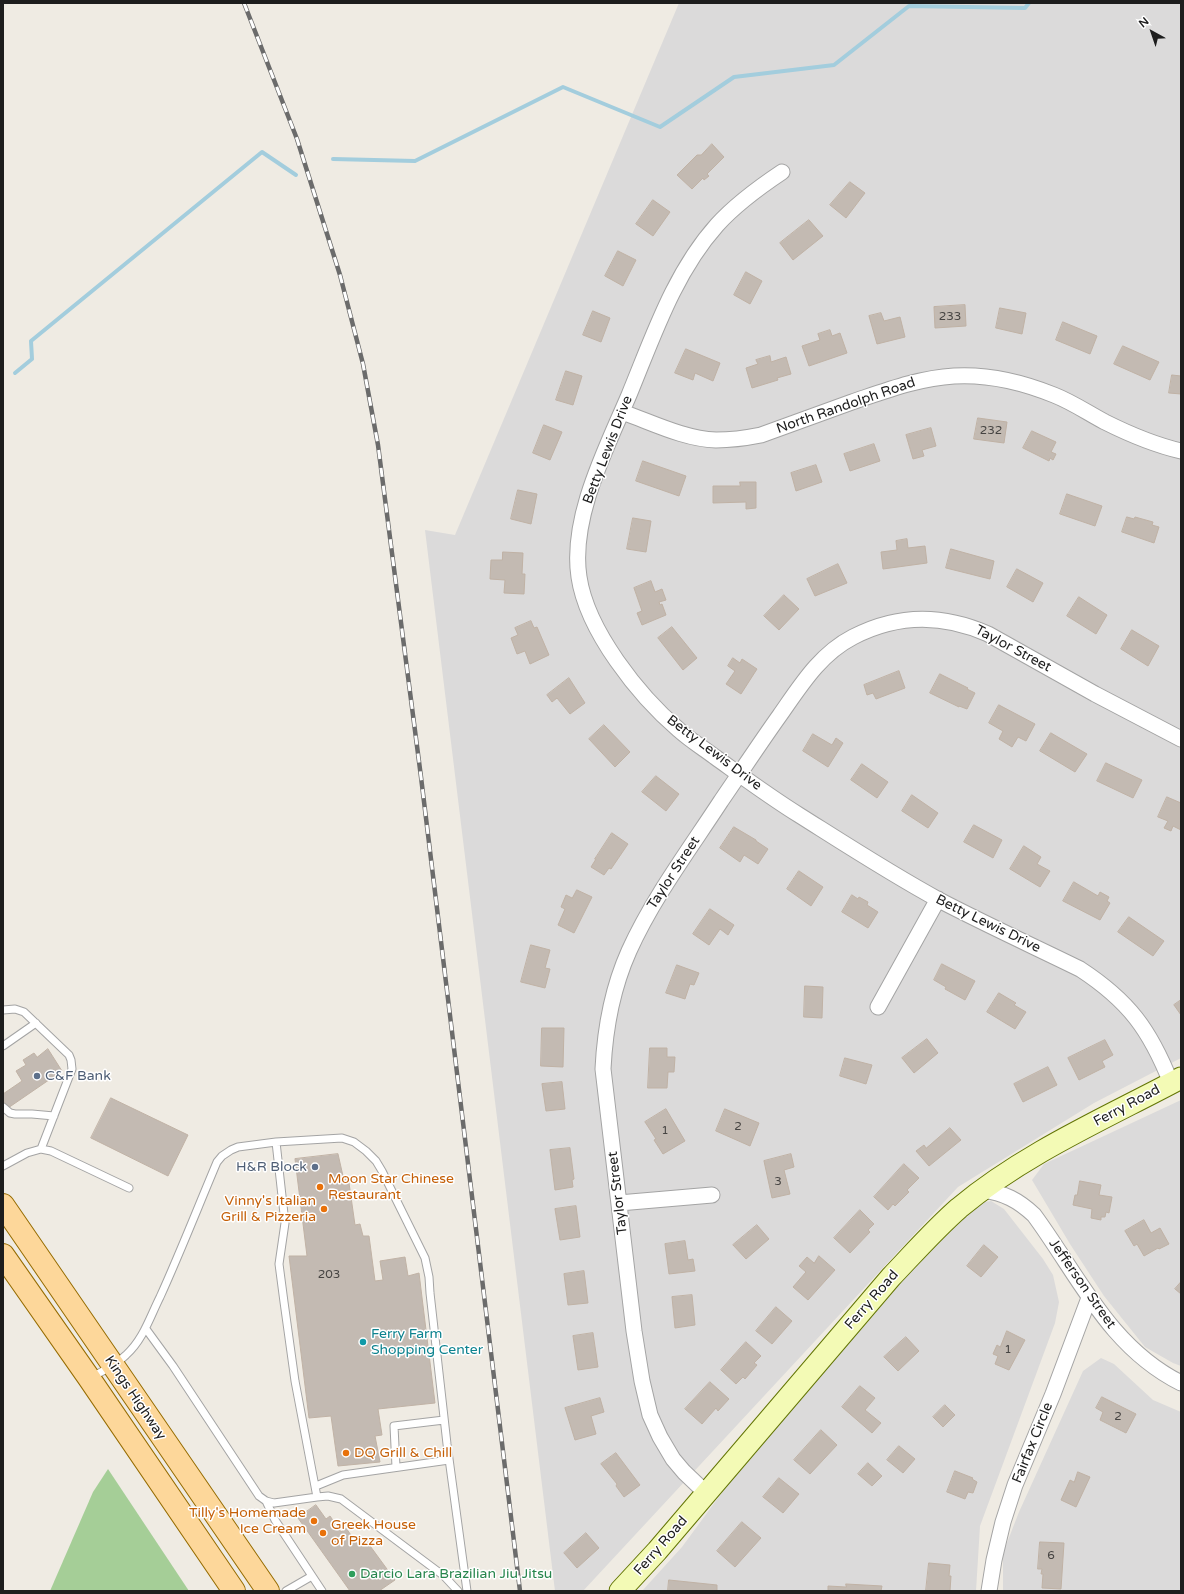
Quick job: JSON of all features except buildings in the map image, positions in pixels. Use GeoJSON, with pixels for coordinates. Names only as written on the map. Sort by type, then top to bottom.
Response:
{"type":"FeatureCollection","features":[{"type":"Feature","properties":{"kind":"main road","name":"Ferry Road"},"geometry":{"type":"LineString","coordinates":[[620,1591],[657,1551],[896,1272],[920,1246],[959,1209],[983,1190],[1024,1162],[1176,1081]]}},
{"type":"Feature","properties":{"kind":"main road","name":"Kings Highway"},"geometry":{"type":"LineString","coordinates":[[3,1205],[268,1591]]}},
{"type":"Feature","properties":{"kind":"main road","name":"Kings Highway"},"geometry":{"type":"LineString","coordinates":[[3,1255],[90,1378],[234,1591]]}},
{"type":"Feature","properties":{"kind":"street","name":"Betty Lewis Drive"},"geometry":{"type":"LineString","coordinates":[[782,172],[739,203],[718,223],[703,241],[684,270],[656,331],[592,486],[583,517],[577,552],[579,577],[590,614],[602,637],[637,688],[680,731],[739,775],[780,803],[859,853],[938,899],[1080,969],[1098,981],[1118,997],[1133,1013],[1176,1081]]}},
{"type":"Feature","properties":{"kind":"street","name":"North Randolph Road"},"geometry":{"type":"LineString","coordinates":[[622,412],[693,436],[714,440],[740,439],[761,435],[890,389],[909,384],[954,376],[980,376],[1006,379],[1032,386],[1057,396],[1105,422],[1141,438],[1181,451]]}},
{"type":"Feature","properties":{"kind":"street","name":"Taylor Street"},"geometry":{"type":"LineString","coordinates":[[706,1494],[673,1459],[660,1437],[650,1415],[642,1381],[634,1332],[603,1068],[604,1041],[609,1008],[626,958],[648,913],[739,775],[807,676],[822,660],[848,640],[872,628],[888,623],[913,619],[952,621],[972,627],[988,634],[1181,739]]}},
{"type":"Feature","properties":{"kind":"street"},"geometry":{"type":"LineString","coordinates":[[878,1007],[938,899]]}},
{"type":"Feature","properties":{"kind":"street","name":"Jefferson Street"},"geometry":{"type":"LineString","coordinates":[[983,1190],[1009,1197],[1022,1204],[1034,1215],[1089,1298],[1109,1324],[1130,1347],[1150,1364],[1181,1383]]}},
{"type":"Feature","properties":{"kind":"street"},"geometry":{"type":"LineString","coordinates":[[619,1202],[712,1195]]}},
{"type":"Feature","properties":{"kind":"street","name":"Fairfax Circle"},"geometry":{"type":"LineString","coordinates":[[989,1591],[994,1560],[1015,1485],[1053,1394],[1089,1298]]}},
{"type":"Feature","properties":{"kind":"lane"},"geometry":{"type":"LineString","coordinates":[[3,1010],[19,1010],[24,1012],[64,1050],[71,1060],[72,1069],[41,1149]]}},
{"type":"Feature","properties":{"kind":"lane"},"geometry":{"type":"LineString","coordinates":[[3,1046],[36,1023]]}},
{"type":"Feature","properties":{"kind":"lane"},"geometry":{"type":"LineString","coordinates":[[3,1107],[15,1114],[54,1116]]}},
{"type":"Feature","properties":{"kind":"lane"},"geometry":{"type":"LineString","coordinates":[[90,1378],[113,1366],[127,1355],[138,1342],[146,1329],[217,1162],[222,1156],[238,1147],[276,1142],[342,1138],[354,1142],[376,1161],[425,1258],[429,1277],[444,1420],[467,1591]]}},
{"type":"Feature","properties":{"kind":"lane"},"geometry":{"type":"LineString","coordinates":[[276,1142],[285,1223],[279,1264],[295,1381],[317,1497]]}},
{"type":"Feature","properties":{"kind":"lane"},"geometry":{"type":"LineString","coordinates":[[3,1166],[27,1153],[41,1149],[51,1151],[129,1188]]}},
{"type":"Feature","properties":{"kind":"lane"},"geometry":{"type":"LineString","coordinates":[[146,1329],[185,1384],[259,1496],[266,1501],[274,1503],[328,1496],[341,1500],[444,1576],[458,1591]]}},
{"type":"Feature","properties":{"kind":"lane"},"geometry":{"type":"LineString","coordinates":[[396,1467],[394,1426],[444,1420]]}},
{"type":"Feature","properties":{"kind":"lane"},"geometry":{"type":"LineString","coordinates":[[316,1486],[343,1475],[449,1460]]}},
{"type":"Feature","properties":{"kind":"lane"},"geometry":{"type":"LineString","coordinates":[[266,1501],[275,1520],[322,1591]]}},
{"type":"Feature","properties":{"kind":"lane"},"geometry":{"type":"LineString","coordinates":[[286,1591],[312,1576]]}},
{"type":"Feature","properties":{"kind":"shaded area"},"geometry":{"type":"Polygon","coordinates":[[[679,3],[1181,3],[1181,1058],[1094,1103],[958,1187],[583,1591],[555,1591],[425,530],[455,535],[679,3]]]}},
{"type":"Feature","properties":{"kind":"shaded area"},"geometry":{"type":"Polygon","coordinates":[[[1181,1100],[1181,1366],[1145,1347],[1104,1296],[1070,1244],[1032,1180],[1044,1164],[1181,1100]]]}},
{"type":"Feature","properties":{"kind":"shaded area"},"geometry":{"type":"Polygon","coordinates":[[[991,1201],[1004,1209],[1043,1259],[1053,1275],[1059,1302],[1055,1323],[980,1526],[976,1591],[642,1591],[682,1547],[754,1449],[878,1306],[978,1203],[991,1201]]]}},
{"type":"Feature","properties":{"kind":"shaded area"},"geometry":{"type":"Polygon","coordinates":[[[1101,1358],[1114,1364],[1153,1400],[1181,1412],[1181,1591],[1003,1591],[1003,1553],[1019,1512],[1083,1371],[1101,1358]]]}},
{"type":"Feature","properties":{"kind":"green space"},"geometry":{"type":"Polygon","coordinates":[[[108,1469],[189,1591],[50,1591],[93,1492],[108,1469]]]}},
{"type":"Feature","properties":{"kind":"waterway"},"geometry":{"type":"LineString","coordinates":[[333,159],[415,161],[563,87],[660,127],[734,77],[834,65],[909,6],[1025,8],[1029,3]]}},
{"type":"Feature","properties":{"kind":"waterway"},"geometry":{"type":"LineString","coordinates":[[15,373],[32,359],[31,341],[262,152],[296,175]]}},
{"type":"Feature","properties":{"kind":"railway"},"geometry":{"type":"LineString","coordinates":[[244,3],[297,139],[340,275],[363,364],[378,445],[421,777],[520,1591]]}},
{"type":"Feature","properties":{"kind":"place","name":"C&F Bank"},"geometry":{"type":"Point","coordinates":[37,1076]}},
{"type":"Feature","properties":{"kind":"place","name":"H&R Block"},"geometry":{"type":"Point","coordinates":[315,1167]}},
{"type":"Feature","properties":{"kind":"place","name":"Moon Star Chinese Restaurant"},"geometry":{"type":"Point","coordinates":[320,1187]}},
{"type":"Feature","properties":{"kind":"place","name":"Vinny's Italian Grill & Pizzeria"},"geometry":{"type":"Point","coordinates":[324,1209]}},
{"type":"Feature","properties":{"kind":"place","name":"Ferry Farm Shopping Center"},"geometry":{"type":"Point","coordinates":[363,1342]}},
{"type":"Feature","properties":{"kind":"place","name":"DQ Grill & Chill"},"geometry":{"type":"Point","coordinates":[346,1453]}},
{"type":"Feature","properties":{"kind":"place","name":"Tilly's Homemade Ice Cream"},"geometry":{"type":"Point","coordinates":[314,1521]}},
{"type":"Feature","properties":{"kind":"place","name":"Greek House of Pizza"},"geometry":{"type":"Point","coordinates":[323,1533]}},
{"type":"Feature","properties":{"kind":"place","name":"Darcio Lara Brazilian Jiu Jitsu"},"geometry":{"type":"Point","coordinates":[352,1574]}}]}
